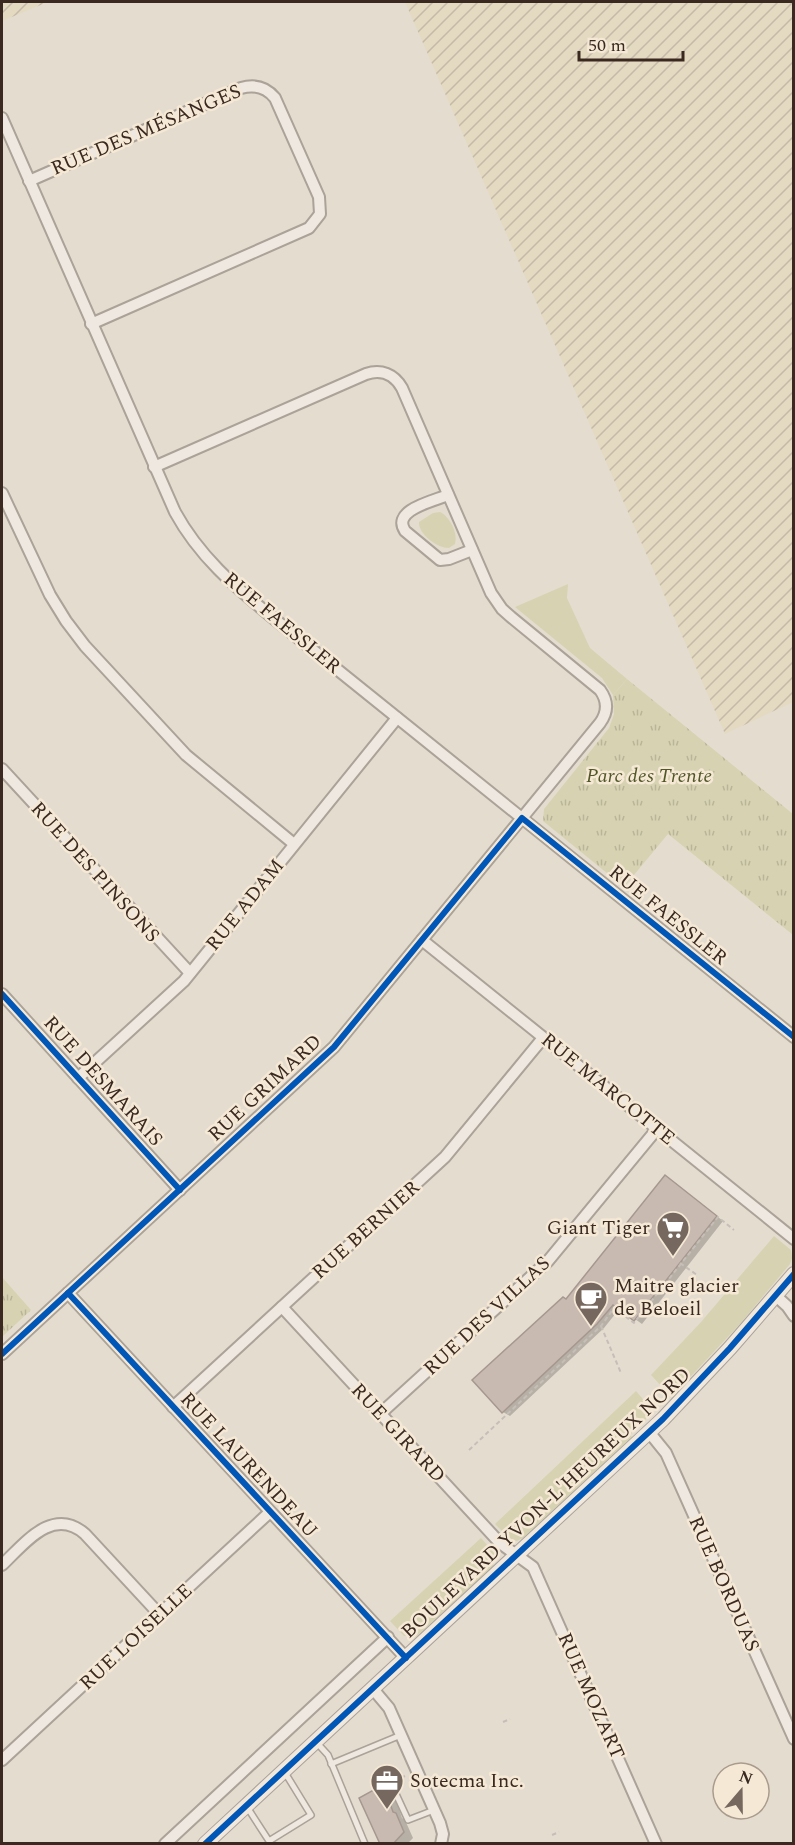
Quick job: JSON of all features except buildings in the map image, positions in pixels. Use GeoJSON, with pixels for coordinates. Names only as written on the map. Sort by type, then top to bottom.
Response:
{"type":"FeatureCollection","features":[{"type":"Feature","properties":{"kind":"street","name":"RUE DES MÉSANGES"},"geometry":{"type":"LineString","coordinates":[[29,181],[242,88],[252,86],[265,89],[275,98],[300,154],[321,205],[318,218],[309,228],[92,324]]}},
{"type":"Feature","properties":{"kind":"street","name":"RUE FAESSLER"},"geometry":{"type":"LineString","coordinates":[[2,118],[154,467],[181,523],[198,549],[219,572],[794,1037]]}},
{"type":"Feature","properties":{"kind":"street","name":"RUE GRIMARD"},"geometry":{"type":"LineString","coordinates":[[2,1354],[334,1047],[605,715],[606,702],[603,694],[594,684],[502,609],[491,593],[400,383],[389,374],[380,372],[366,374],[154,467]]}},
{"type":"Feature","properties":{"kind":"street"},"geometry":{"type":"LineString","coordinates":[[2,493],[50,595],[85,646],[186,755],[294,844]]}},
{"type":"Feature","properties":{"kind":"street"},"geometry":{"type":"LineString","coordinates":[[448,495],[406,513],[402,526],[440,560],[472,550]]}},
{"type":"Feature","properties":{"kind":"street","name":"RUE ADAM"},"geometry":{"type":"LineString","coordinates":[[78,1078],[171,994],[190,973],[397,717]]}},
{"type":"Feature","properties":{"kind":"street","name":"RUE DES PINSONS"},"geometry":{"type":"LineString","coordinates":[[2,769],[190,973]]}},
{"type":"Feature","properties":{"kind":"street","name":"RUE MARCOTTE"},"geometry":{"type":"LineString","coordinates":[[422,940],[794,1239]]}},
{"type":"Feature","properties":{"kind":"street","name":"RUE DESMARAIS"},"geometry":{"type":"LineString","coordinates":[[2,994],[180,1190]]}},
{"type":"Feature","properties":{"kind":"street","name":"RUE BERNIER"},"geometry":{"type":"LineString","coordinates":[[172,1407],[445,1157],[543,1038]]}},
{"type":"Feature","properties":{"kind":"street","name":"RUE DES VILLAS"},"geometry":{"type":"LineString","coordinates":[[380,1414],[548,1261],[657,1129]]}},
{"type":"Feature","properties":{"kind":"street","name":"BOULEVARD YVON-L'HEUREUX NORD"},"geometry":{"type":"LineString","coordinates":[[205,1844],[649,1432],[708,1371],[794,1274]]}},
{"type":"Feature","properties":{"kind":"street","name":"RUE LAURENDEAU"},"geometry":{"type":"LineString","coordinates":[[68,1293],[406,1658]]}},
{"type":"Feature","properties":{"kind":"street"},"geometry":{"type":"LineString","coordinates":[[776,1296],[794,1316]]}},
{"type":"Feature","properties":{"kind":"street","name":"RUE GIRARD"},"geometry":{"type":"LineString","coordinates":[[282,1307],[501,1543],[518,1555]]}},
{"type":"Feature","properties":{"kind":"street","name":"RUE BORDUAS"},"geometry":{"type":"LineString","coordinates":[[649,1432],[666,1453],[794,1740]]}},
{"type":"Feature","properties":{"kind":"street","name":"RUE LOISELLE"},"geometry":{"type":"LineString","coordinates":[[2,1760],[270,1512]]}},
{"type":"Feature","properties":{"kind":"street"},"geometry":{"type":"LineString","coordinates":[[2,1564],[47,1526],[62,1523],[72,1525],[85,1534],[160,1615]]}},
{"type":"Feature","properties":{"kind":"street","name":"RUE MOZART"},"geometry":{"type":"LineString","coordinates":[[518,1555],[533,1567],[656,1844]]}},
{"type":"Feature","properties":{"kind":"street","name":"BOULEVARD YVON-L'HEUREUX NORD"},"geometry":{"type":"LineString","coordinates":[[165,1844],[388,1637]]}},
{"type":"Feature","properties":{"kind":"street"},"geometry":{"type":"LineString","coordinates":[[373,1689],[389,1708],[434,1810],[442,1830],[441,1844]]}},
{"type":"Feature","properties":{"kind":"lane"},"geometry":{"type":"LineString","coordinates":[[332,1764],[401,1735]]}},
{"type":"Feature","properties":{"kind":"lane"},"geometry":{"type":"LineString","coordinates":[[315,1742],[328,1755],[365,1844]]}},
{"type":"Feature","properties":{"kind":"lane"},"geometry":{"type":"LineString","coordinates":[[246,1805],[269,1842],[311,1815],[284,1771]]}},
{"type":"Feature","properties":{"kind":"lane"},"geometry":{"type":"LineString","coordinates":[[396,1794],[408,1820],[434,1810]]}},
{"type":"Feature","properties":{"kind":"path"},"geometry":{"type":"LineString","coordinates":[[469,1450],[594,1329],[601,1326],[614,1308],[634,1323],[718,1216],[734,1230]]}},
{"type":"Feature","properties":{"kind":"path"},"geometry":{"type":"LineString","coordinates":[[681,1263],[697,1275]]}},
{"type":"Feature","properties":{"kind":"path"},"geometry":{"type":"LineString","coordinates":[[601,1326],[621,1373]]}},
{"type":"Feature","properties":{"kind":"path"},"geometry":{"type":"LineString","coordinates":[[503,1722],[510,1719]]}},
{"type":"Feature","properties":{"kind":"path"},"geometry":{"type":"LineString","coordinates":[[377,1773],[382,1787],[407,1776]]}},
{"type":"Feature","properties":{"kind":"path"},"geometry":{"type":"LineString","coordinates":[[552,1835],[559,1832]]}},
{"type":"Feature","properties":{"kind":"shaded area"},"geometry":{"type":"Polygon","coordinates":[[[2,2],[48,2],[2,21],[2,2]]]}},
{"type":"Feature","properties":{"kind":"shaded area"},"geometry":{"type":"Polygon","coordinates":[[[405,2],[793,2],[793,702],[725,734],[405,2]]]}},
{"type":"Feature","properties":{"kind":"green space"},"geometry":{"type":"Polygon","coordinates":[[[440,512],[450,521],[454,530],[455,544],[449,548],[439,546],[429,540],[420,527],[419,522],[433,513],[440,512]]]}},
{"type":"Feature","properties":{"kind":"green space"},"geometry":{"type":"Polygon","coordinates":[[[568,584],[567,598],[590,648],[627,679],[613,695],[602,678],[515,607],[568,584]]]}},
{"type":"Feature","properties":{"kind":"green space","name":"Parc des Trente"},"geometry":{"type":"Polygon","coordinates":[[[627,679],[793,814],[793,935],[668,834],[624,887],[543,821],[544,809],[609,728],[614,714],[613,695],[627,679]]]}},
{"type":"Feature","properties":{"kind":"green space"},"geometry":{"type":"Polygon","coordinates":[[[774,1236],[791,1250],[790,1264],[740,1324],[679,1389],[670,1391],[664,1388],[651,1375],[701,1322],[774,1236]]]}},
{"type":"Feature","properties":{"kind":"green space"},"geometry":{"type":"Polygon","coordinates":[[[2,1277],[31,1310],[2,1337],[2,1277]]]}},
{"type":"Feature","properties":{"kind":"green space"},"geometry":{"type":"Polygon","coordinates":[[[636,1391],[651,1411],[630,1435],[632,1437],[523,1538],[517,1541],[510,1539],[495,1524],[636,1391]]]}},
{"type":"Feature","properties":{"kind":"green space"},"geometry":{"type":"Polygon","coordinates":[[[481,1538],[495,1554],[493,1566],[417,1636],[414,1638],[404,1636],[390,1621],[481,1538]]]}},
{"type":"Feature","properties":{"kind":"cycle path"},"geometry":{"type":"LineString","coordinates":[[2,1354],[334,1047],[522,818],[794,1037]]}},
{"type":"Feature","properties":{"kind":"cycle path"},"geometry":{"type":"LineString","coordinates":[[2,994],[180,1190]]}},
{"type":"Feature","properties":{"kind":"cycle path"},"geometry":{"type":"LineString","coordinates":[[205,1844],[663,1419],[730,1348],[794,1274]]}},
{"type":"Feature","properties":{"kind":"cycle path"},"geometry":{"type":"LineString","coordinates":[[68,1293],[406,1658]]}},
{"type":"Feature","properties":{"kind":"place","name":"Giant Tiger"},"geometry":{"type":"Point","coordinates":[673,1257]}},
{"type":"Feature","properties":{"kind":"place","name":"Maitre glacier de Beloeil"},"geometry":{"type":"Point","coordinates":[591,1327]}},
{"type":"Feature","properties":{"kind":"place","name":"Sotecma Inc."},"geometry":{"type":"Point","coordinates":[387,1810]}}]}
